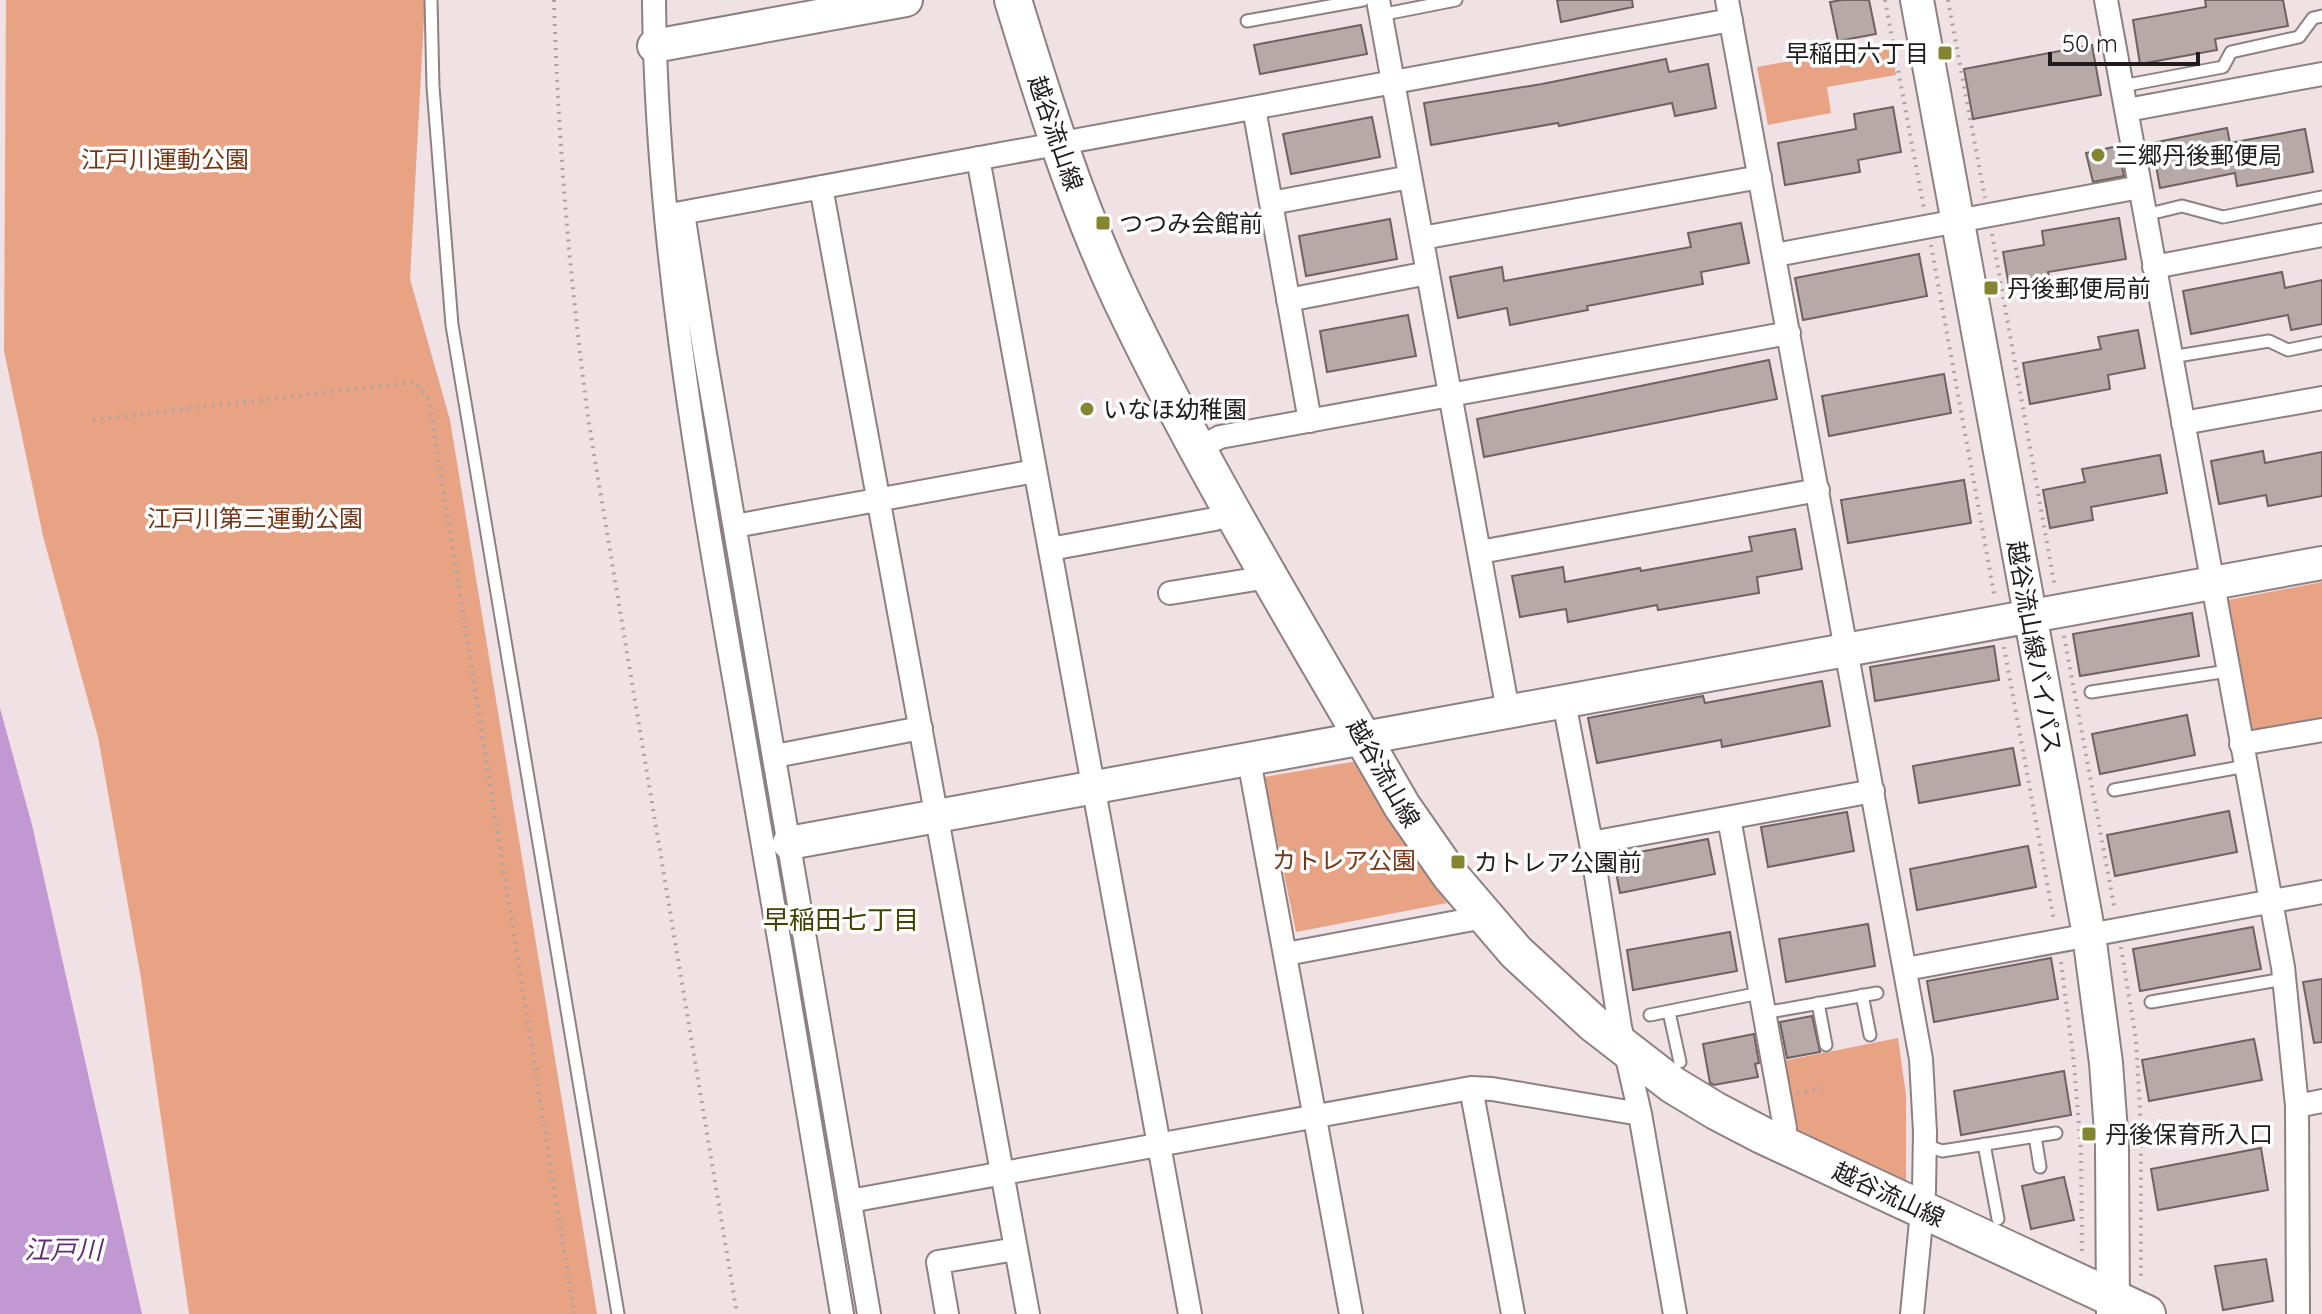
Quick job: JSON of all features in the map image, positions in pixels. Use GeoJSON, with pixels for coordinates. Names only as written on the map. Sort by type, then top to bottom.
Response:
{"type":"FeatureCollection","features":[{"type":"Feature","properties":{"kind":"main road","name":"越谷流山線"},"geometry":{"type":"LineString","coordinates":[[1013,0],[1058,144],[1119,296],[1233,510],[1363,738],[1424,840],[1484,917],[1551,987],[1625,1051],[1716,1111],[2103,1299],[2147,1314]]}},
{"type":"Feature","properties":{"kind":"street"},"geometry":{"type":"LineString","coordinates":[[654,0],[654,46],[675,214],[735,526],[869,1314]]}},
{"type":"Feature","properties":{"kind":"street"},"geometry":{"type":"LineString","coordinates":[[654,46],[906,0]]}},
{"type":"Feature","properties":{"kind":"street","name":"越谷流山線バイパス"},"geometry":{"type":"LineString","coordinates":[[1917,0],[1943,225],[2073,938],[2106,1063],[2112,1146],[2103,1299]]}},
{"type":"Feature","properties":{"kind":"street"},"geometry":{"type":"LineString","coordinates":[[2106,0],[2284,979],[2297,1106],[2298,1314]]}},
{"type":"Feature","properties":{"kind":"street"},"geometry":{"type":"LineString","coordinates":[[1374,5],[1393,82],[1508,711]]}},
{"type":"Feature","properties":{"kind":"street"},"geometry":{"type":"LineString","coordinates":[[675,214],[1393,82],[1729,10],[1921,1059],[1925,1145],[1923,1209],[1912,1314]]}},
{"type":"Feature","properties":{"kind":"street"},"geometry":{"type":"LineString","coordinates":[[2127,110],[2322,74]]}},
{"type":"Feature","properties":{"kind":"street"},"geometry":{"type":"LineString","coordinates":[[1254,108],[1310,421]]}},
{"type":"Feature","properties":{"kind":"street"},"geometry":{"type":"LineString","coordinates":[[978,158],[1190,1314]]}},
{"type":"Feature","properties":{"kind":"street"},"geometry":{"type":"LineString","coordinates":[[1271,203],[1410,177]]}},
{"type":"Feature","properties":{"kind":"street"},"geometry":{"type":"LineString","coordinates":[[1422,238],[1760,177]]}},
{"type":"Feature","properties":{"kind":"street"},"geometry":{"type":"LineString","coordinates":[[821,187],[1028,1314]]}},
{"type":"Feature","properties":{"kind":"street"},"geometry":{"type":"LineString","coordinates":[[1775,255],[2140,187]]}},
{"type":"Feature","properties":{"kind":"street"},"geometry":{"type":"LineString","coordinates":[[675,214],[676,317],[842,1314]]}},
{"type":"Feature","properties":{"kind":"street"},"geometry":{"type":"LineString","coordinates":[[2154,267],[2322,235]]}},
{"type":"Feature","properties":{"kind":"street"},"geometry":{"type":"LineString","coordinates":[[1288,300],[1428,273]]}},
{"type":"Feature","properties":{"kind":"street"},"geometry":{"type":"LineString","coordinates":[[1199,448],[1220,437],[1789,333]]}},
{"type":"Feature","properties":{"kind":"street"},"geometry":{"type":"LineString","coordinates":[[2183,423],[2322,398]]}},
{"type":"Feature","properties":{"kind":"street"},"geometry":{"type":"LineString","coordinates":[[735,526],[1035,471]]}},
{"type":"Feature","properties":{"kind":"street"},"geometry":{"type":"LineString","coordinates":[[1480,552],[1818,490]]}},
{"type":"Feature","properties":{"kind":"street"},"geometry":{"type":"LineString","coordinates":[[1050,549],[1215,519],[1233,510]]}},
{"type":"Feature","properties":{"kind":"street"},"geometry":{"type":"LineString","coordinates":[[789,843],[1093,788],[1202,764],[1249,760],[2322,563]]}},
{"type":"Feature","properties":{"kind":"street"},"geometry":{"type":"LineString","coordinates":[[1170,593],[1256,579],[1268,572]]}},
{"type":"Feature","properties":{"kind":"street"},"geometry":{"type":"LineString","coordinates":[[1564,702],[1675,1314]]}},
{"type":"Feature","properties":{"kind":"street"},"geometry":{"type":"LineString","coordinates":[[775,756],[921,728]]}},
{"type":"Feature","properties":{"kind":"street"},"geometry":{"type":"LineString","coordinates":[[2243,755],[2322,730]]}},
{"type":"Feature","properties":{"kind":"street"},"geometry":{"type":"LineString","coordinates":[[1249,760],[1351,1314]]}},
{"type":"Feature","properties":{"kind":"street"},"geometry":{"type":"LineString","coordinates":[[1591,843],[1873,791]]}},
{"type":"Feature","properties":{"kind":"street"},"geometry":{"type":"LineString","coordinates":[[1729,818],[1785,1128],[1780,1142]]}},
{"type":"Feature","properties":{"kind":"street"},"geometry":{"type":"LineString","coordinates":[[1906,969],[2322,892]]}},
{"type":"Feature","properties":{"kind":"street"},"geometry":{"type":"LineString","coordinates":[[1286,954],[1484,917]]}},
{"type":"Feature","properties":{"kind":"street"},"geometry":{"type":"LineString","coordinates":[[850,1201],[1471,1088],[1640,1114]]}},
{"type":"Feature","properties":{"kind":"street"},"geometry":{"type":"LineString","coordinates":[[1471,1088],[1513,1314]]}},
{"type":"Feature","properties":{"kind":"street"},"geometry":{"type":"LineString","coordinates":[[2297,1106],[2322,1101]]}},
{"type":"Feature","properties":{"kind":"street"},"geometry":{"type":"LineString","coordinates":[[2299,1210],[2322,1206]]}},
{"type":"Feature","properties":{"kind":"street"},"geometry":{"type":"LineString","coordinates":[[947,1314],[938,1262],[1016,1249]]}},
{"type":"Feature","properties":{"kind":"lane"},"geometry":{"type":"LineString","coordinates":[[431,0],[434,103],[452,325],[618,1314]]}},
{"type":"Feature","properties":{"kind":"lane"},"geometry":{"type":"LineString","coordinates":[[1247,21],[1374,5],[1456,0]]}},
{"type":"Feature","properties":{"kind":"lane"},"geometry":{"type":"LineString","coordinates":[[2122,86],[2223,67],[2231,52],[2299,37],[2313,18],[2322,16]]}},
{"type":"Feature","properties":{"kind":"lane"},"geometry":{"type":"LineString","coordinates":[[2145,215],[2182,206],[2223,217],[2322,197]]}},
{"type":"Feature","properties":{"kind":"lane"},"geometry":{"type":"LineString","coordinates":[[2171,357],[2269,341],[2288,350],[2322,343]]}},
{"type":"Feature","properties":{"kind":"lane"},"geometry":{"type":"LineString","coordinates":[[2091,692],[2228,671]]}},
{"type":"Feature","properties":{"kind":"lane"},"geometry":{"type":"LineString","coordinates":[[2114,790],[2243,755]]}},
{"type":"Feature","properties":{"kind":"lane"},"geometry":{"type":"LineString","coordinates":[[2151,1002],[2284,979]]}},
{"type":"Feature","properties":{"kind":"lane"},"geometry":{"type":"LineString","coordinates":[[1650,1015],[1762,1003],[1818,1003],[1877,993]]}},
{"type":"Feature","properties":{"kind":"lane"},"geometry":{"type":"LineString","coordinates":[[1862,995],[1870,1035]]}},
{"type":"Feature","properties":{"kind":"lane"},"geometry":{"type":"LineString","coordinates":[[1818,1003],[1826,1045]]}},
{"type":"Feature","properties":{"kind":"lane"},"geometry":{"type":"LineString","coordinates":[[1669,1012],[1680,1062]]}},
{"type":"Feature","properties":{"kind":"lane"},"geometry":{"type":"LineString","coordinates":[[1925,1145],[1942,1151],[2056,1133]]}},
{"type":"Feature","properties":{"kind":"lane"},"geometry":{"type":"LineString","coordinates":[[2035,1136],[2040,1167]]}},
{"type":"Feature","properties":{"kind":"lane"},"geometry":{"type":"LineString","coordinates":[[1984,1144],[1998,1219]]}},
{"type":"Feature","properties":{"kind":"path"},"geometry":{"type":"LineString","coordinates":[[554,0],[561,169],[587,411],[737,1314]]}},
{"type":"Feature","properties":{"kind":"path"},"geometry":{"type":"LineString","coordinates":[[1885,0],[1943,225],[2073,938],[2074,1064],[2081,1151],[2103,1299]]}},
{"type":"Feature","properties":{"kind":"path"},"geometry":{"type":"LineString","coordinates":[[93,420],[415,382],[429,399],[574,1314]]}},
{"type":"Feature","properties":{"kind":"green space","name":"江戸川第三運動公園"},"geometry":{"type":"Polygon","coordinates":[[[6,0],[425,0],[410,279],[450,420],[597,1314],[189,1314],[141,978],[98,737],[43,536],[4,351],[6,0]]]}},
{"type":"Feature","properties":{"kind":"green space"},"geometry":{"type":"Polygon","coordinates":[[[1890,43],[1896,75],[1827,87],[1831,113],[1768,125],[1757,67],[1890,43]]]}},
{"type":"Feature","properties":{"kind":"green space"},"geometry":{"type":"Polygon","coordinates":[[[2322,582],[2322,720],[2252,734],[2228,600],[2322,582]]]}},
{"type":"Feature","properties":{"kind":"green space","name":"カトレア公園"},"geometry":{"type":"Polygon","coordinates":[[[1358,761],[1394,827],[1447,903],[1296,932],[1264,777],[1358,761]]]}},
{"type":"Feature","properties":{"kind":"green space"},"geometry":{"type":"Polygon","coordinates":[[[1898,1038],[1906,1095],[1906,1183],[1803,1139],[1794,1126],[1783,1061],[1898,1038]]]}},
{"type":"Feature","properties":{"kind":"water","name":"江戸川"},"geometry":{"type":"Polygon","coordinates":[[[0,708],[32,825],[142,1314],[0,1314],[0,708]]]}},
{"type":"Feature","properties":{"kind":"building"},"geometry":{"type":"Polygon","coordinates":[[[1557,0],[1632,0],[1633,7],[1561,22],[1557,0]]]}},
{"type":"Feature","properties":{"kind":"building"},"geometry":{"type":"Polygon","coordinates":[[[1869,0],[1876,34],[1838,41],[1830,2],[1869,0]]]}},
{"type":"Feature","properties":{"kind":"building"},"geometry":{"type":"Polygon","coordinates":[[[2205,0],[2283,0],[2288,26],[2215,39],[2217,50],[2140,64],[2133,20],[2206,7],[2205,0]]]}},
{"type":"Feature","properties":{"kind":"building"},"geometry":{"type":"Polygon","coordinates":[[[1361,25],[1367,54],[1260,74],[1254,45],[1361,25]]]}},
{"type":"Feature","properties":{"kind":"building"},"geometry":{"type":"Polygon","coordinates":[[[2092,45],[2101,95],[1973,119],[1964,69],[2092,45]]]}},
{"type":"Feature","properties":{"kind":"building"},"geometry":{"type":"Polygon","coordinates":[[[1666,59],[1669,72],[1708,64],[1716,108],[1675,116],[1672,103],[1559,126],[1558,123],[1431,145],[1424,103],[1542,84],[1666,59]]]}},
{"type":"Feature","properties":{"kind":"building"},"geometry":{"type":"Polygon","coordinates":[[[1893,107],[1901,152],[1858,160],[1860,172],[1785,185],[1778,143],[1856,129],[1854,114],[1893,107]]]}},
{"type":"Feature","properties":{"kind":"building"},"geometry":{"type":"Polygon","coordinates":[[[1372,117],[1380,157],[1291,174],[1283,134],[1372,117]]]}},
{"type":"Feature","properties":{"kind":"building"},"geometry":{"type":"Polygon","coordinates":[[[2227,128],[2230,143],[2305,129],[2313,172],[2237,186],[2235,173],[2160,188],[2152,143],[2227,128]]]}},
{"type":"Feature","properties":{"kind":"building"},"geometry":{"type":"Polygon","coordinates":[[[2118,146],[2124,176],[2093,182],[2086,153],[2118,146]]]}},
{"type":"Feature","properties":{"kind":"building"},"geometry":{"type":"Polygon","coordinates":[[[2119,218],[2126,259],[2048,272],[2051,285],[2010,292],[2003,252],[2044,245],[2042,231],[2119,218]]]}},
{"type":"Feature","properties":{"kind":"building"},"geometry":{"type":"Polygon","coordinates":[[[1390,219],[1397,259],[1306,276],[1299,236],[1390,219]]]}},
{"type":"Feature","properties":{"kind":"building"},"geometry":{"type":"Polygon","coordinates":[[[1741,223],[1749,263],[1701,272],[1703,284],[1587,306],[1588,310],[1510,325],[1507,308],[1458,318],[1450,277],[1502,267],[1504,281],[1691,247],[1688,233],[1741,223]]]}},
{"type":"Feature","properties":{"kind":"building"},"geometry":{"type":"Polygon","coordinates":[[[1919,254],[1927,296],[1803,320],[1795,278],[1919,254]]]}},
{"type":"Feature","properties":{"kind":"building"},"geometry":{"type":"Polygon","coordinates":[[[2282,272],[2285,288],[2322,280],[2322,324],[2291,330],[2288,315],[2191,334],[2183,291],[2282,272]]]}},
{"type":"Feature","properties":{"kind":"building"},"geometry":{"type":"Polygon","coordinates":[[[1408,315],[1416,356],[1327,372],[1320,331],[1408,315]]]}},
{"type":"Feature","properties":{"kind":"building"},"geometry":{"type":"Polygon","coordinates":[[[2138,330],[2145,368],[2108,375],[2110,389],[2030,404],[2023,363],[2101,349],[2098,337],[2138,330]]]}},
{"type":"Feature","properties":{"kind":"building"},"geometry":{"type":"Polygon","coordinates":[[[1769,360],[1777,399],[1484,457],[1477,419],[1769,360]]]}},
{"type":"Feature","properties":{"kind":"building"},"geometry":{"type":"Polygon","coordinates":[[[1944,374],[1951,413],[1829,436],[1822,396],[1944,374]]]}},
{"type":"Feature","properties":{"kind":"building"},"geometry":{"type":"Polygon","coordinates":[[[2263,451],[2265,463],[2322,452],[2322,496],[2268,506],[2266,495],[2219,504],[2211,461],[2263,451]]]}},
{"type":"Feature","properties":{"kind":"building"},"geometry":{"type":"Polygon","coordinates":[[[2160,455],[2167,493],[2091,507],[2093,520],[2050,528],[2043,490],[2085,482],[2082,469],[2160,455]]]}},
{"type":"Feature","properties":{"kind":"building"},"geometry":{"type":"Polygon","coordinates":[[[1964,480],[1971,523],[1848,543],[1841,500],[1964,480]]]}},
{"type":"Feature","properties":{"kind":"building"},"geometry":{"type":"Polygon","coordinates":[[[1795,529],[1802,569],[1757,577],[1759,593],[1658,610],[1657,605],[1568,622],[1566,609],[1520,617],[1512,576],[1563,567],[1565,582],[1640,568],[1641,571],[1752,551],[1749,537],[1795,529]]]}},
{"type":"Feature","properties":{"kind":"building"},"geometry":{"type":"Polygon","coordinates":[[[2192,613],[2199,656],[2080,676],[2073,634],[2192,613]]]}},
{"type":"Feature","properties":{"kind":"building"},"geometry":{"type":"Polygon","coordinates":[[[1994,646],[1999,680],[1875,701],[1870,667],[1994,646]]]}},
{"type":"Feature","properties":{"kind":"building"},"geometry":{"type":"Polygon","coordinates":[[[1822,681],[1830,726],[1722,747],[1721,740],[1597,763],[1588,718],[1703,696],[1705,703],[1822,681]]]}},
{"type":"Feature","properties":{"kind":"building"},"geometry":{"type":"Polygon","coordinates":[[[2187,715],[2195,755],[2100,774],[2092,734],[2187,715]]]}},
{"type":"Feature","properties":{"kind":"building"},"geometry":{"type":"Polygon","coordinates":[[[2013,748],[2020,785],[1919,803],[1913,766],[2013,748]]]}},
{"type":"Feature","properties":{"kind":"building"},"geometry":{"type":"Polygon","coordinates":[[[2229,811],[2237,852],[2115,876],[2107,835],[2229,811]]]}},
{"type":"Feature","properties":{"kind":"building"},"geometry":{"type":"Polygon","coordinates":[[[1847,812],[1854,851],[1768,867],[1761,827],[1847,812]]]}},
{"type":"Feature","properties":{"kind":"building"},"geometry":{"type":"Polygon","coordinates":[[[1708,839],[1715,874],[1620,893],[1613,857],[1708,839]]]}},
{"type":"Feature","properties":{"kind":"building"},"geometry":{"type":"Polygon","coordinates":[[[2028,846],[2036,887],[1917,910],[1910,869],[2028,846]]]}},
{"type":"Feature","properties":{"kind":"building"},"geometry":{"type":"Polygon","coordinates":[[[1868,924],[1875,966],[1786,982],[1779,939],[1868,924]]]}},
{"type":"Feature","properties":{"kind":"building"},"geometry":{"type":"Polygon","coordinates":[[[2253,927],[2261,969],[2140,991],[2133,949],[2253,927]]]}},
{"type":"Feature","properties":{"kind":"building"},"geometry":{"type":"Polygon","coordinates":[[[1730,932],[1737,971],[1633,990],[1627,950],[1730,932]]]}},
{"type":"Feature","properties":{"kind":"building"},"geometry":{"type":"Polygon","coordinates":[[[2051,958],[2058,999],[1934,1022],[1927,981],[2051,958]]]}},
{"type":"Feature","properties":{"kind":"building"},"geometry":{"type":"Polygon","coordinates":[[[2322,979],[2322,1042],[2314,1043],[2303,982],[2322,979]]]}},
{"type":"Feature","properties":{"kind":"building"},"geometry":{"type":"Polygon","coordinates":[[[1812,1016],[1820,1052],[1787,1058],[1780,1022],[1812,1016]]]}},
{"type":"Feature","properties":{"kind":"building"},"geometry":{"type":"Polygon","coordinates":[[[1754,1034],[1758,1077],[1714,1085],[1710,1083],[1703,1044],[1754,1034]]]}},
{"type":"Feature","properties":{"kind":"building"},"geometry":{"type":"Polygon","coordinates":[[[2254,1039],[2262,1080],[2149,1101],[2142,1060],[2254,1039]]]}},
{"type":"Feature","properties":{"kind":"building"},"geometry":{"type":"Polygon","coordinates":[[[2064,1071],[2071,1115],[1961,1135],[1954,1091],[2064,1071]]]}},
{"type":"Feature","properties":{"kind":"building"},"geometry":{"type":"Polygon","coordinates":[[[2261,1148],[2268,1190],[2158,1210],[2151,1169],[2261,1148]]]}},
{"type":"Feature","properties":{"kind":"building"},"geometry":{"type":"Polygon","coordinates":[[[2064,1177],[2074,1220],[2031,1229],[2022,1186],[2064,1177]]]}},
{"type":"Feature","properties":{"kind":"building"},"geometry":{"type":"Polygon","coordinates":[[[2266,1259],[2273,1301],[2223,1310],[2215,1266],[2266,1259]]]}},
{"type":"Feature","properties":{"kind":"place","name":"早稲田六丁目"},"geometry":{"type":"Point","coordinates":[1945,53]}},
{"type":"Feature","properties":{"kind":"place","name":"三郷丹後郵便局"},"geometry":{"type":"Point","coordinates":[2098,155]}},
{"type":"Feature","properties":{"kind":"place","name":"つつみ会館前"},"geometry":{"type":"Point","coordinates":[1103,223]}},
{"type":"Feature","properties":{"kind":"place","name":"丹後郵便局前"},"geometry":{"type":"Point","coordinates":[1991,288]}},
{"type":"Feature","properties":{"kind":"place","name":"いなほ幼稚園"},"geometry":{"type":"Point","coordinates":[1087,409]}},
{"type":"Feature","properties":{"kind":"place","name":"カトレア公園前"},"geometry":{"type":"Point","coordinates":[1458,862]}},
{"type":"Feature","properties":{"kind":"place","name":"丹後保育所入口"},"geometry":{"type":"Point","coordinates":[2089,1134]}},
{"type":"Feature","properties":{"kind":"district","name":"早稲田七丁目"},"geometry":{"type":"Point","coordinates":[841,919]}},
{"type":"Feature","properties":{"kind":"park label","name":"江戸川運動公園"},"geometry":{"type":"Point","coordinates":[165,159]}}]}
